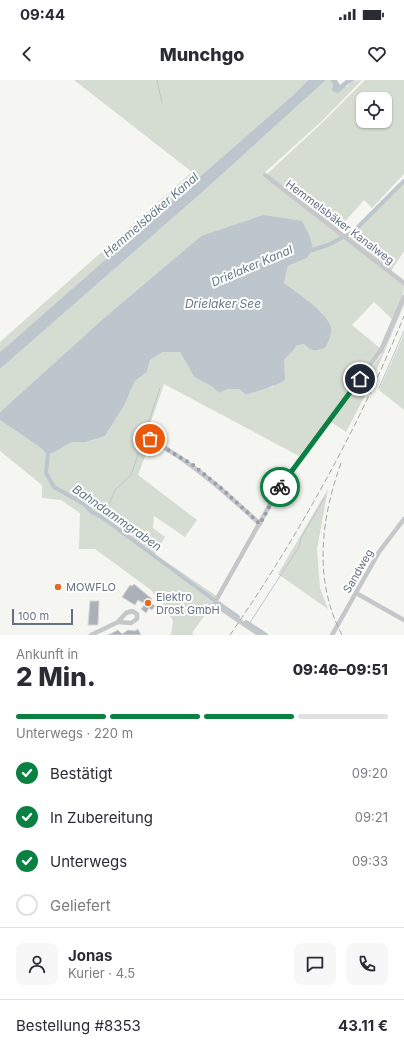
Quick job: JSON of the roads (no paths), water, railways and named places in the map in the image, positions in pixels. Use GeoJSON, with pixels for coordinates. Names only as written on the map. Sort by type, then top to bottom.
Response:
{"type":"FeatureCollection","features":[{"type":"Feature","properties":{"kind":"street","name":"Hemmelsbäker Kanalweg"},"geometry":{"type":"LineString","coordinates":[[265,175],[404,283]]}},
{"type":"Feature","properties":{"kind":"street"},"geometry":{"type":"LineString","coordinates":[[260,635],[214,604],[285,480],[381,350],[404,297]]}},
{"type":"Feature","properties":{"kind":"street"},"geometry":{"type":"LineString","coordinates":[[150,439],[193,465],[221,488],[260,524]]}},
{"type":"Feature","properties":{"kind":"street","name":"Sandweg"},"geometry":{"type":"LineString","coordinates":[[332,635],[379,552],[404,519]]}},
{"type":"Feature","properties":{"kind":"street"},"geometry":{"type":"LineString","coordinates":[[356,593],[404,620]]}},
{"type":"Feature","properties":{"kind":"street"},"geometry":{"type":"LineString","coordinates":[[91,635],[118,622]]}},
{"type":"Feature","properties":{"kind":"water"},"geometry":{"type":"Polygon","coordinates":[[[308,80],[326,80],[207,188],[0,369],[0,352],[292,96],[308,80]]]}},
{"type":"Feature","properties":{"kind":"water"},"geometry":{"type":"Polygon","coordinates":[[[330,80],[337,80],[340,85],[346,80],[355,80],[338,93],[332,91],[333,84],[330,80]]]}},
{"type":"Feature","properties":{"kind":"water","name":"Drielaker See"},"geometry":{"type":"Polygon","coordinates":[[[264,215],[302,221],[310,237],[313,249],[307,258],[288,266],[284,283],[316,308],[327,319],[331,328],[330,337],[325,348],[313,350],[304,344],[296,346],[284,360],[285,380],[246,395],[239,389],[228,389],[219,393],[211,386],[194,377],[180,352],[163,352],[150,360],[147,372],[135,381],[125,404],[105,436],[86,442],[73,442],[52,453],[48,453],[0,420],[0,412],[104,318],[201,236],[264,215]]]}},
{"type":"Feature","properties":{"kind":"waterway"},"geometry":{"type":"LineString","coordinates":[[157,80],[162,103]]}},
{"type":"Feature","properties":{"kind":"waterway","name":"Drielaker Kanal"},"geometry":{"type":"LineString","coordinates":[[309,251],[328,245],[353,232],[404,181]]}},
{"type":"Feature","properties":{"kind":"waterway"},"geometry":{"type":"LineString","coordinates":[[379,388],[404,331]]}},
{"type":"Feature","properties":{"kind":"waterway"},"geometry":{"type":"LineString","coordinates":[[103,518],[115,490],[131,475],[160,388]]}},
{"type":"Feature","properties":{"kind":"waterway","name":"Bahndammgraben"},"geometry":{"type":"LineString","coordinates":[[45,449],[48,453],[46,473],[54,487],[84,504],[92,512],[103,518],[214,600]]}},
{"type":"Feature","properties":{"kind":"waterway"},"geometry":{"type":"LineString","coordinates":[[249,624],[299,547],[301,538],[325,497]]}},
{"type":"Feature","properties":{"kind":"waterway","name":"Bahndammgraben"},"geometry":{"type":"LineString","coordinates":[[218,603],[238,617]]}},
{"type":"Feature","properties":{"kind":"waterway","name":"Bahndammgraben"},"geometry":{"type":"LineString","coordinates":[[246,622],[266,635]]}},
{"type":"Feature","properties":{"kind":"railway"},"geometry":{"type":"LineString","coordinates":[[230,635],[280,559],[326,480],[367,399],[404,316]]}},
{"type":"Feature","properties":{"kind":"railway"},"geometry":{"type":"LineString","coordinates":[[341,463],[329,506],[323,549],[327,593],[333,614],[342,635]]}},
{"type":"Feature","properties":{"kind":"place","name":"MOWFLO"},"geometry":{"type":"Point","coordinates":[58,587]}},
{"type":"Feature","properties":{"kind":"place","name":"Elektro Drost GmbH"},"geometry":{"type":"Point","coordinates":[148,603]}},
{"type":"Feature","properties":{"kind":"water label","name":"Hemmelsbäker Kanal"},"geometry":{"type":"Point","coordinates":[151,215]}}]}
